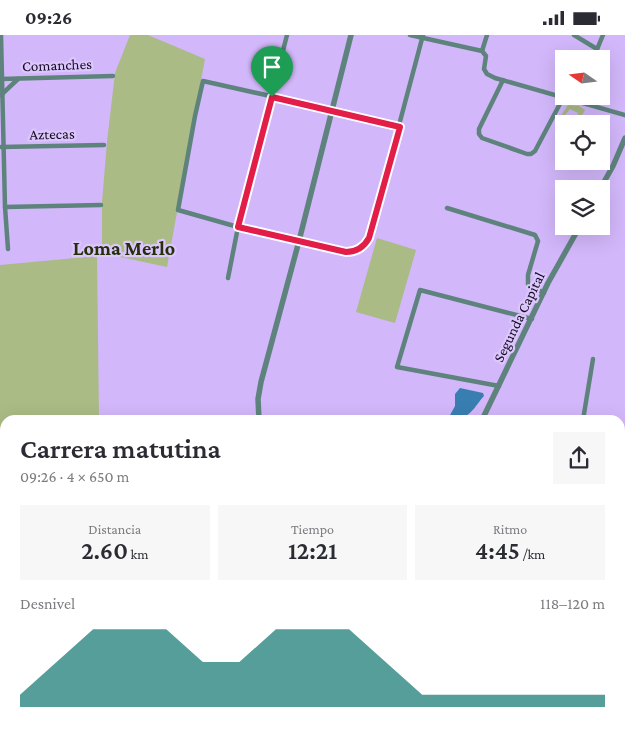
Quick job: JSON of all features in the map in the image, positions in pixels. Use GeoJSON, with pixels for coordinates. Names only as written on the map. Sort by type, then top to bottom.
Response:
{"type":"FeatureCollection","features":[{"type":"Feature","properties":{"kind":"street"},"geometry":{"type":"LineString","coordinates":[[1,35],[2,147],[8,249]]}},
{"type":"Feature","properties":{"kind":"street"},"geometry":{"type":"LineString","coordinates":[[228,278],[238,227],[287,35]]}},
{"type":"Feature","properties":{"kind":"street"},"geometry":{"type":"LineString","coordinates":[[259,415],[258,399],[261,382],[300,241],[351,35]]}},
{"type":"Feature","properties":{"kind":"street"},"geometry":{"type":"LineString","coordinates":[[410,35],[482,51],[486,56],[484,69],[486,74],[555,95]]}},
{"type":"Feature","properties":{"kind":"street"},"geometry":{"type":"LineString","coordinates":[[482,51],[487,35]]}},
{"type":"Feature","properties":{"kind":"street"},"geometry":{"type":"LineString","coordinates":[[574,35],[597,49],[603,35]]}},
{"type":"Feature","properties":{"kind":"street"},"geometry":{"type":"LineString","coordinates":[[400,127],[203,81],[178,210],[238,227],[300,241],[350,252],[358,250],[369,238],[400,127],[423,37]]}},
{"type":"Feature","properties":{"kind":"street","name":"Comanches"},"geometry":{"type":"LineString","coordinates":[[1,79],[113,76]]}},
{"type":"Feature","properties":{"kind":"street"},"geometry":{"type":"LineString","coordinates":[[1,95],[18,79]]}},
{"type":"Feature","properties":{"kind":"street"},"geometry":{"type":"LineString","coordinates":[[503,80],[479,129],[479,134],[482,138],[526,154],[531,154],[535,151],[559,105]]}},
{"type":"Feature","properties":{"kind":"street"},"geometry":{"type":"LineString","coordinates":[[596,105],[625,115]]}},
{"type":"Feature","properties":{"kind":"street"},"geometry":{"type":"LineString","coordinates":[[604,180],[625,138]]}},
{"type":"Feature","properties":{"kind":"street","name":"Aztecas"},"geometry":{"type":"LineString","coordinates":[[2,147],[104,145]]}},
{"type":"Feature","properties":{"kind":"street"},"geometry":{"type":"LineString","coordinates":[[5,207],[100,205]]}},
{"type":"Feature","properties":{"kind":"street"},"geometry":{"type":"LineString","coordinates":[[447,208],[535,235],[538,238],[538,247],[527,279],[530,286],[544,293]]}},
{"type":"Feature","properties":{"kind":"street","name":"Segunda Capital"},"geometry":{"type":"LineString","coordinates":[[484,415],[544,293],[575,235]]}},
{"type":"Feature","properties":{"kind":"street"},"geometry":{"type":"LineString","coordinates":[[499,386],[397,367],[420,290],[532,319]]}},
{"type":"Feature","properties":{"kind":"street"},"geometry":{"type":"LineString","coordinates":[[584,415],[593,359]]}},
{"type":"Feature","properties":{"kind":"green space"},"geometry":{"type":"Polygon","coordinates":[[[130,35],[148,35],[205,59],[167,267],[102,253],[102,202],[115,73],[130,35]]]}},
{"type":"Feature","properties":{"kind":"green space"},"geometry":{"type":"Polygon","coordinates":[[[568,105],[579,106],[585,110],[582,115],[578,115],[578,113],[570,109],[566,115],[561,115],[568,105]]]}},
{"type":"Feature","properties":{"kind":"green space"},"geometry":{"type":"Polygon","coordinates":[[[377,238],[416,250],[395,323],[356,312],[377,238]]]}},
{"type":"Feature","properties":{"kind":"green space"},"geometry":{"type":"Polygon","coordinates":[[[97,256],[99,415],[0,415],[0,265],[97,256]]]}},
{"type":"Feature","properties":{"kind":"water"},"geometry":{"type":"Polygon","coordinates":[[[460,388],[483,393],[484,396],[466,415],[450,415],[455,406],[455,394],[460,388]]]}},
{"type":"Feature","properties":{"kind":"district","name":"Loma Merlo"},"geometry":{"type":"Point","coordinates":[124,248]}},
{"type":"Feature","properties":{"kind":"route"},"geometry":{"type":"LineString","coordinates":[[272,97],[400,127],[369,238],[358,250],[346,252],[238,227],[272,97]]}}]}
